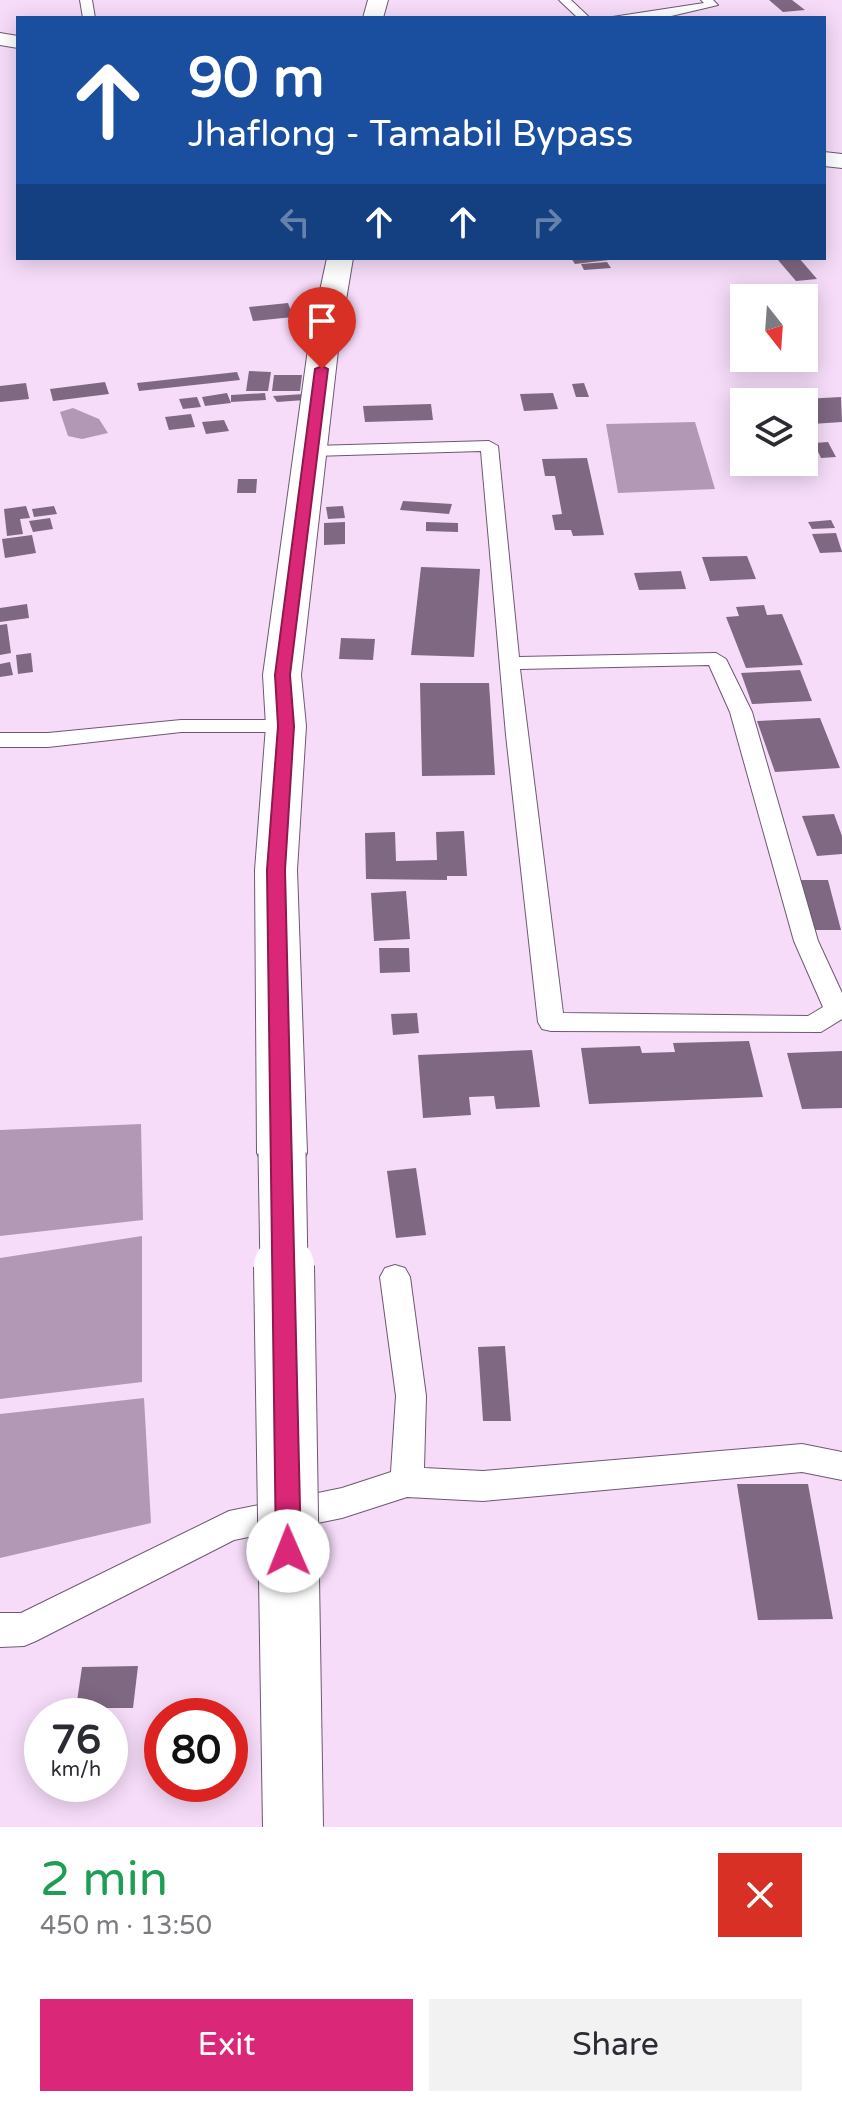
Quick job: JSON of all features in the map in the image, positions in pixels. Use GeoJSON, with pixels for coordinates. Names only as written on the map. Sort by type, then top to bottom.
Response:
{"type":"FeatureCollection","features":[{"type":"Feature","properties":{"kind":"highway"},"geometry":{"type":"LineString","coordinates":[[293,1827],[276,870],[286,726],[282,675],[313,451],[324,342],[340,260]]}},
{"type":"Feature","properties":{"kind":"street"},"geometry":{"type":"LineString","coordinates":[[565,0],[582,16]]}},
{"type":"Feature","properties":{"kind":"street"},"geometry":{"type":"LineString","coordinates":[[640,16],[712,5],[707,0]]}},
{"type":"Feature","properties":{"kind":"street"},"geometry":{"type":"LineString","coordinates":[[313,451],[489,446],[511,663],[520,739],[521,791],[551,1022],[812,1025],[837,1010],[806,941],[741,712],[716,659],[511,663]]}},
{"type":"Feature","properties":{"kind":"street"},"geometry":{"type":"LineString","coordinates":[[0,740],[48,740],[181,726],[286,726]]}},
{"type":"Feature","properties":{"kind":"street"},"geometry":{"type":"LineString","coordinates":[[395,1277],[411,1396],[407,1482]]}},
{"type":"Feature","properties":{"kind":"street"},"geometry":{"type":"LineString","coordinates":[[0,1630],[24,1629],[229,1526],[342,1503],[407,1482],[483,1486],[802,1458],[842,1466]]}},
{"type":"Feature","properties":{"kind":"shaded area"},"geometry":{"type":"Polygon","coordinates":[[[73,408],[99,419],[108,433],[82,439],[68,436],[60,412],[73,408]]]}},
{"type":"Feature","properties":{"kind":"shaded area"},"geometry":{"type":"Polygon","coordinates":[[[695,422],[715,489],[618,493],[606,424],[695,422]]]}},
{"type":"Feature","properties":{"kind":"shaded area"},"geometry":{"type":"Polygon","coordinates":[[[141,1124],[143,1220],[0,1236],[0,1130],[141,1124]]]}},
{"type":"Feature","properties":{"kind":"shaded area"},"geometry":{"type":"Polygon","coordinates":[[[142,1236],[142,1382],[0,1399],[0,1258],[142,1236]]]}},
{"type":"Feature","properties":{"kind":"shaded area"},"geometry":{"type":"Polygon","coordinates":[[[144,1398],[151,1523],[0,1558],[0,1414],[144,1398]]]}},
{"type":"Feature","properties":{"kind":"building"},"geometry":{"type":"Polygon","coordinates":[[[769,0],[792,0],[805,10],[783,12],[769,0]]]}},
{"type":"Feature","properties":{"kind":"building"},"geometry":{"type":"Polygon","coordinates":[[[572,260],[609,260],[575,264],[572,260]]]}},
{"type":"Feature","properties":{"kind":"building"},"geometry":{"type":"Polygon","coordinates":[[[778,260],[801,260],[817,279],[796,281],[778,260]]]}},
{"type":"Feature","properties":{"kind":"building"},"geometry":{"type":"Polygon","coordinates":[[[607,262],[611,268],[584,270],[581,264],[607,262]]]}},
{"type":"Feature","properties":{"kind":"building"},"geometry":{"type":"Polygon","coordinates":[[[288,303],[293,317],[253,321],[249,307],[288,303]]]}},
{"type":"Feature","properties":{"kind":"building"},"geometry":{"type":"Polygon","coordinates":[[[249,371],[271,372],[268,391],[246,391],[249,371]]]}},
{"type":"Feature","properties":{"kind":"building"},"geometry":{"type":"Polygon","coordinates":[[[237,372],[240,380],[139,391],[137,383],[237,372]]]}},
{"type":"Feature","properties":{"kind":"building"},"geometry":{"type":"Polygon","coordinates":[[[274,375],[302,375],[300,391],[272,391],[274,375]]]}},
{"type":"Feature","properties":{"kind":"building"},"geometry":{"type":"Polygon","coordinates":[[[105,382],[109,394],[53,401],[50,389],[105,382]]]}},
{"type":"Feature","properties":{"kind":"building"},"geometry":{"type":"Polygon","coordinates":[[[26,383],[29,399],[0,402],[0,386],[26,383]]]}},
{"type":"Feature","properties":{"kind":"building"},"geometry":{"type":"Polygon","coordinates":[[[584,383],[589,397],[576,397],[572,384],[584,383]]]}},
{"type":"Feature","properties":{"kind":"building"},"geometry":{"type":"Polygon","coordinates":[[[227,393],[231,403],[205,406],[202,397],[227,393]]]}},
{"type":"Feature","properties":{"kind":"building"},"geometry":{"type":"Polygon","coordinates":[[[265,393],[266,400],[231,402],[231,395],[265,393]]]}},
{"type":"Feature","properties":{"kind":"building"},"geometry":{"type":"Polygon","coordinates":[[[553,393],[558,409],[524,411],[520,394],[553,393]]]}},
{"type":"Feature","properties":{"kind":"building"},"geometry":{"type":"Polygon","coordinates":[[[304,394],[305,400],[277,402],[273,396],[304,394]]]}},
{"type":"Feature","properties":{"kind":"building"},"geometry":{"type":"Polygon","coordinates":[[[197,397],[201,407],[183,409],[179,399],[197,397]]]}},
{"type":"Feature","properties":{"kind":"building"},"geometry":{"type":"Polygon","coordinates":[[[841,397],[842,422],[818,424],[818,398],[841,397]]]}},
{"type":"Feature","properties":{"kind":"building"},"geometry":{"type":"Polygon","coordinates":[[[431,404],[433,420],[365,422],[363,406],[431,404]]]}},
{"type":"Feature","properties":{"kind":"building"},"geometry":{"type":"Polygon","coordinates":[[[191,414],[195,427],[169,430],[165,417],[191,414]]]}},
{"type":"Feature","properties":{"kind":"building"},"geometry":{"type":"Polygon","coordinates":[[[224,420],[229,431],[206,434],[202,422],[224,420]]]}},
{"type":"Feature","properties":{"kind":"building"},"geometry":{"type":"Polygon","coordinates":[[[828,442],[836,457],[821,458],[818,443],[828,442]]]}},
{"type":"Feature","properties":{"kind":"building"},"geometry":{"type":"Polygon","coordinates":[[[587,458],[604,535],[573,536],[571,530],[555,530],[552,515],[562,514],[555,476],[545,476],[542,459],[587,458]]]}},
{"type":"Feature","properties":{"kind":"building"},"geometry":{"type":"Polygon","coordinates":[[[238,479],[257,479],[256,493],[237,493],[238,479]]]}},
{"type":"Feature","properties":{"kind":"building"},"geometry":{"type":"Polygon","coordinates":[[[403,501],[452,504],[449,514],[400,510],[403,501]]]}},
{"type":"Feature","properties":{"kind":"building"},"geometry":{"type":"Polygon","coordinates":[[[26,506],[30,518],[20,519],[23,534],[7,536],[4,509],[26,506]]]}},
{"type":"Feature","properties":{"kind":"building"},"geometry":{"type":"Polygon","coordinates":[[[54,506],[57,514],[34,517],[32,509],[54,506]]]}},
{"type":"Feature","properties":{"kind":"building"},"geometry":{"type":"Polygon","coordinates":[[[343,506],[345,518],[328,519],[326,507],[343,506]]]}},
{"type":"Feature","properties":{"kind":"building"},"geometry":{"type":"Polygon","coordinates":[[[50,518],[53,529],[33,532],[29,521],[50,518]]]}},
{"type":"Feature","properties":{"kind":"building"},"geometry":{"type":"Polygon","coordinates":[[[831,520],[835,528],[812,529],[808,522],[831,520]]]}},
{"type":"Feature","properties":{"kind":"building"},"geometry":{"type":"Polygon","coordinates":[[[345,522],[345,544],[324,545],[324,523],[345,522]]]}},
{"type":"Feature","properties":{"kind":"building"},"geometry":{"type":"Polygon","coordinates":[[[426,522],[458,523],[458,532],[426,531],[426,522]]]}},
{"type":"Feature","properties":{"kind":"building"},"geometry":{"type":"Polygon","coordinates":[[[836,533],[842,552],[820,553],[812,534],[836,533]]]}},
{"type":"Feature","properties":{"kind":"building"},"geometry":{"type":"Polygon","coordinates":[[[32,535],[36,553],[5,558],[2,539],[32,535]]]}},
{"type":"Feature","properties":{"kind":"building"},"geometry":{"type":"Polygon","coordinates":[[[747,556],[756,579],[710,581],[702,557],[747,556]]]}},
{"type":"Feature","properties":{"kind":"building"},"geometry":{"type":"Polygon","coordinates":[[[421,567],[480,569],[474,657],[411,655],[421,567]]]}},
{"type":"Feature","properties":{"kind":"building"},"geometry":{"type":"Polygon","coordinates":[[[681,571],[686,589],[639,590],[634,573],[681,571]]]}},
{"type":"Feature","properties":{"kind":"building"},"geometry":{"type":"Polygon","coordinates":[[[27,604],[29,618],[0,622],[0,608],[27,604]]]}},
{"type":"Feature","properties":{"kind":"building"},"geometry":{"type":"Polygon","coordinates":[[[764,605],[767,615],[782,614],[803,665],[746,668],[726,617],[739,616],[736,607],[764,605]]]}},
{"type":"Feature","properties":{"kind":"building"},"geometry":{"type":"Polygon","coordinates":[[[7,624],[11,653],[0,655],[0,625],[7,624]]]}},
{"type":"Feature","properties":{"kind":"building"},"geometry":{"type":"Polygon","coordinates":[[[341,638],[375,639],[373,660],[339,659],[341,638]]]}},
{"type":"Feature","properties":{"kind":"building"},"geometry":{"type":"Polygon","coordinates":[[[31,653],[33,672],[18,674],[16,655],[31,653]]]}},
{"type":"Feature","properties":{"kind":"building"},"geometry":{"type":"Polygon","coordinates":[[[10,662],[13,675],[0,677],[0,664],[10,662]]]}},
{"type":"Feature","properties":{"kind":"building"},"geometry":{"type":"Polygon","coordinates":[[[800,670],[812,701],[752,704],[741,673],[800,670]]]}},
{"type":"Feature","properties":{"kind":"building"},"geometry":{"type":"Polygon","coordinates":[[[420,683],[489,683],[495,775],[422,776],[420,683]]]}},
{"type":"Feature","properties":{"kind":"building"},"geometry":{"type":"Polygon","coordinates":[[[820,718],[840,768],[775,772],[757,721],[820,718]]]}},
{"type":"Feature","properties":{"kind":"building"},"geometry":{"type":"Polygon","coordinates":[[[834,814],[842,836],[842,854],[817,856],[802,816],[834,814]]]}},
{"type":"Feature","properties":{"kind":"building"},"geometry":{"type":"Polygon","coordinates":[[[464,831],[467,876],[447,876],[447,880],[366,879],[365,833],[395,832],[396,861],[437,860],[436,832],[464,831]]]}},
{"type":"Feature","properties":{"kind":"building"},"geometry":{"type":"Polygon","coordinates":[[[801,880],[828,880],[841,930],[813,930],[801,880]]]}},
{"type":"Feature","properties":{"kind":"building"},"geometry":{"type":"Polygon","coordinates":[[[406,891],[410,939],[374,941],[371,893],[406,891]]]}},
{"type":"Feature","properties":{"kind":"building"},"geometry":{"type":"Polygon","coordinates":[[[379,948],[409,948],[410,972],[380,973],[379,948]]]}},
{"type":"Feature","properties":{"kind":"building"},"geometry":{"type":"Polygon","coordinates":[[[417,1013],[419,1033],[393,1035],[391,1014],[417,1013]]]}},
{"type":"Feature","properties":{"kind":"building"},"geometry":{"type":"Polygon","coordinates":[[[749,1041],[763,1097],[589,1104],[581,1048],[640,1046],[642,1053],[675,1052],[673,1043],[749,1041]]]}},
{"type":"Feature","properties":{"kind":"building"},"geometry":{"type":"Polygon","coordinates":[[[532,1050],[540,1107],[496,1109],[494,1096],[469,1097],[471,1115],[423,1118],[418,1055],[532,1050]]]}},
{"type":"Feature","properties":{"kind":"building"},"geometry":{"type":"Polygon","coordinates":[[[842,1051],[842,1108],[802,1109],[787,1053],[842,1051]]]}},
{"type":"Feature","properties":{"kind":"building"},"geometry":{"type":"Polygon","coordinates":[[[416,1168],[426,1235],[396,1238],[387,1171],[416,1168]]]}},
{"type":"Feature","properties":{"kind":"building"},"geometry":{"type":"Polygon","coordinates":[[[505,1346],[511,1421],[483,1421],[478,1347],[505,1346]]]}},
{"type":"Feature","properties":{"kind":"building"},"geometry":{"type":"Polygon","coordinates":[[[737,1484],[808,1484],[833,1619],[758,1620],[737,1484]]]}},
{"type":"Feature","properties":{"kind":"building"},"geometry":{"type":"Polygon","coordinates":[[[138,1666],[133,1708],[128,1708],[128,1698],[77,1698],[82,1667],[138,1666]]]}},
{"type":"Feature","properties":{"kind":"route"},"geometry":{"type":"LineString","coordinates":[[288,1551],[276,870],[286,726],[282,675],[322,369]]}}]}
